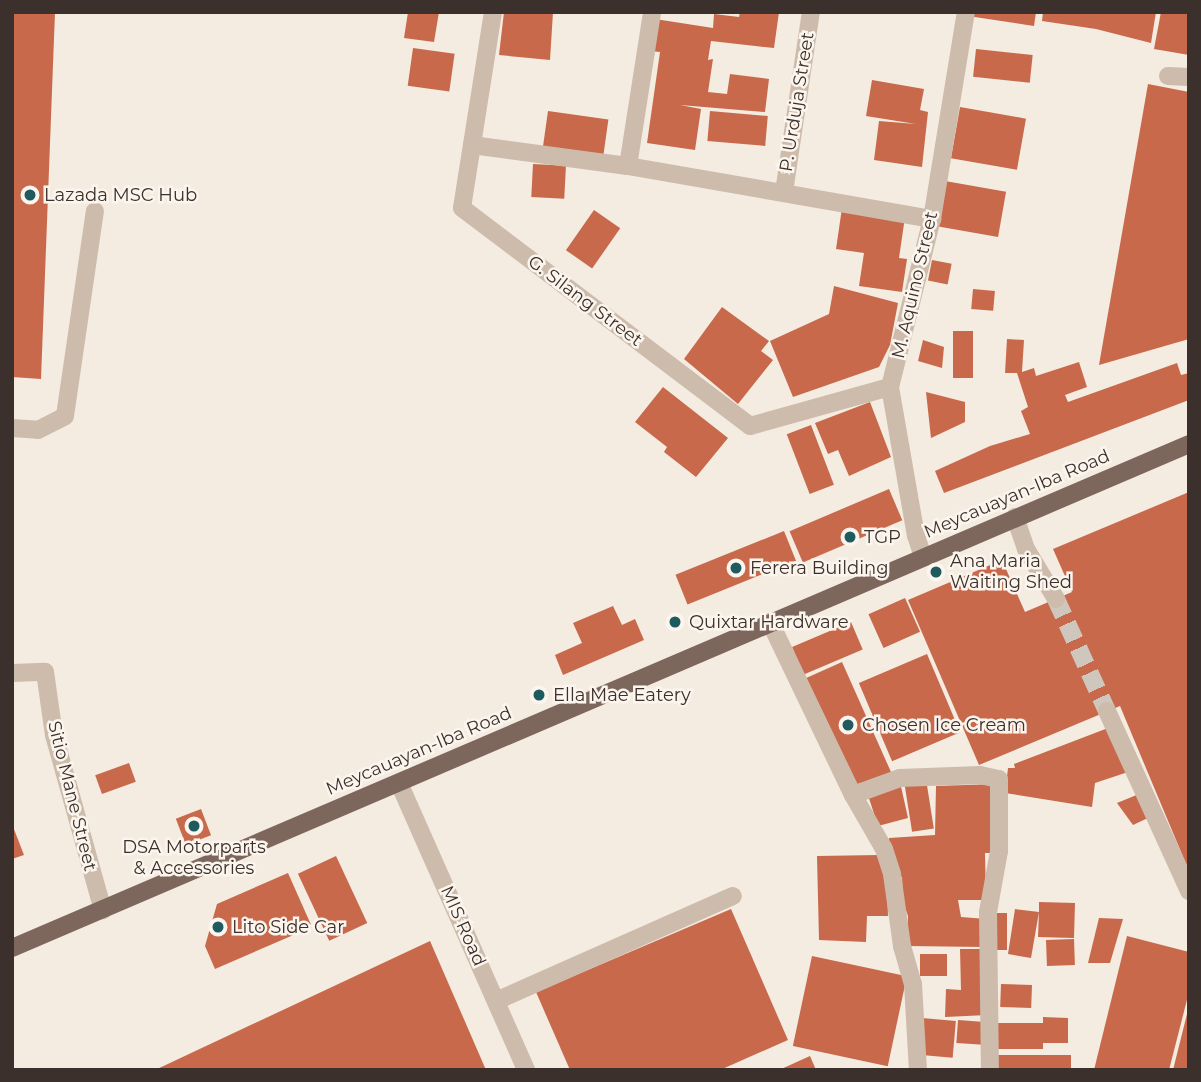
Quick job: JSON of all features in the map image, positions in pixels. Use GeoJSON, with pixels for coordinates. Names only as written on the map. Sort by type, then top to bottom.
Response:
{"type":"FeatureCollection","features":[{"type":"Feature","properties":{"kind":"main road","name":"Meycauayan-Iba Road"},"geometry":{"type":"LineString","coordinates":[[12,948],[1189,444]]}},
{"type":"Feature","properties":{"kind":"street","name":"G. Silang Street"},"geometry":{"type":"LineString","coordinates":[[493,12],[462,208],[750,426],[890,387]]}},
{"type":"Feature","properties":{"kind":"street"},"geometry":{"type":"LineString","coordinates":[[628,166],[652,12]]}},
{"type":"Feature","properties":{"kind":"street","name":"P. Urduja Street"},"geometry":{"type":"LineString","coordinates":[[783,192],[811,12]]}},
{"type":"Feature","properties":{"kind":"street","name":"M. Aquino Street"},"geometry":{"type":"LineString","coordinates":[[923,557],[916,536],[890,387],[932,219],[966,12]]}},
{"type":"Feature","properties":{"kind":"street"},"geometry":{"type":"LineString","coordinates":[[1168,76],[1189,77]]}},
{"type":"Feature","properties":{"kind":"street"},"geometry":{"type":"LineString","coordinates":[[472,145],[628,166],[932,219]]}},
{"type":"Feature","properties":{"kind":"street"},"geometry":{"type":"LineString","coordinates":[[12,428],[38,430],[65,416],[95,211]]}},
{"type":"Feature","properties":{"kind":"street"},"geometry":{"type":"LineString","coordinates":[[1015,517],[1026,549],[1056,599]]}},
{"type":"Feature","properties":{"kind":"street"},"geometry":{"type":"LineString","coordinates":[[770,622],[853,795],[884,849],[892,874],[902,946],[913,984],[918,1070]]}},
{"type":"Feature","properties":{"kind":"street","name":"Sitio Mane Street"},"geometry":{"type":"LineString","coordinates":[[12,673],[45,672],[54,735],[103,910]]}},
{"type":"Feature","properties":{"kind":"street"},"geometry":{"type":"LineString","coordinates":[[1107,712],[1189,891]]}},
{"type":"Feature","properties":{"kind":"street"},"geometry":{"type":"LineString","coordinates":[[853,795],[900,778],[980,775],[999,779],[999,850],[988,912],[990,1070]]}},
{"type":"Feature","properties":{"kind":"street","name":"MIS Road"},"geometry":{"type":"LineString","coordinates":[[399,783],[526,1070]]}},
{"type":"Feature","properties":{"kind":"street"},"geometry":{"type":"LineString","coordinates":[[496,1001],[733,896]]}},
{"type":"Feature","properties":{"kind":"building","name":"Lazada MSC Hub"},"geometry":{"type":"Polygon","coordinates":[[[12,12],[55,12],[41,379],[12,377],[12,12]]]}},
{"type":"Feature","properties":{"kind":"building"},"geometry":{"type":"Polygon","coordinates":[[[408,12],[439,12],[434,42],[404,38],[408,12]]]}},
{"type":"Feature","properties":{"kind":"building"},"geometry":{"type":"Polygon","coordinates":[[[504,12],[553,12],[550,60],[499,55],[504,12]]]}},
{"type":"Feature","properties":{"kind":"building"},"geometry":{"type":"Polygon","coordinates":[[[740,12],[779,12],[774,48],[711,41],[708,60],[713,59],[708,92],[727,94],[730,74],[769,79],[765,112],[680,105],[701,109],[695,150],[647,143],[660,52],[650,51],[655,19],[713,28],[714,14],[739,17],[740,12]]]}},
{"type":"Feature","properties":{"kind":"building"},"geometry":{"type":"Polygon","coordinates":[[[969,12],[1036,12],[1034,26],[968,16],[969,12]]]}},
{"type":"Feature","properties":{"kind":"building"},"geometry":{"type":"Polygon","coordinates":[[[1043,12],[1156,12],[1151,43],[1096,29],[1042,21],[1043,12]]]}},
{"type":"Feature","properties":{"kind":"building"},"geometry":{"type":"Polygon","coordinates":[[[1161,12],[1189,12],[1189,55],[1154,49],[1161,12]]]}},
{"type":"Feature","properties":{"kind":"building"},"geometry":{"type":"Polygon","coordinates":[[[413,48],[455,54],[449,91],[408,86],[413,48]]]}},
{"type":"Feature","properties":{"kind":"building"},"geometry":{"type":"Polygon","coordinates":[[[976,49],[1033,55],[1030,83],[973,77],[976,49]]]}},
{"type":"Feature","properties":{"kind":"building"},"geometry":{"type":"Polygon","coordinates":[[[872,80],[924,89],[920,110],[928,112],[922,167],[874,160],[879,121],[916,124],[866,116],[872,80]]]}},
{"type":"Feature","properties":{"kind":"building"},"geometry":{"type":"Polygon","coordinates":[[[1148,84],[1189,92],[1189,339],[1099,365],[1148,84]]]}},
{"type":"Feature","properties":{"kind":"building"},"geometry":{"type":"Polygon","coordinates":[[[960,107],[1026,119],[1017,170],[951,158],[960,107]]]}},
{"type":"Feature","properties":{"kind":"building"},"geometry":{"type":"Polygon","coordinates":[[[548,111],[608,119],[602,162],[542,154],[548,111]]]}},
{"type":"Feature","properties":{"kind":"building"},"geometry":{"type":"Polygon","coordinates":[[[710,111],[768,116],[765,146],[707,141],[710,111]]]}},
{"type":"Feature","properties":{"kind":"building"},"geometry":{"type":"Polygon","coordinates":[[[533,164],[566,166],[564,199],[531,197],[533,164]]]}},
{"type":"Feature","properties":{"kind":"building"},"geometry":{"type":"Polygon","coordinates":[[[945,181],[1006,192],[998,237],[937,226],[945,181]]]}},
{"type":"Feature","properties":{"kind":"building"},"geometry":{"type":"Polygon","coordinates":[[[842,208],[905,217],[899,258],[907,259],[902,292],[859,286],[864,253],[836,249],[842,208]]]}},
{"type":"Feature","properties":{"kind":"building"},"geometry":{"type":"Polygon","coordinates":[[[594,210],[620,228],[592,268],[566,250],[594,210]]]}},
{"type":"Feature","properties":{"kind":"building"},"geometry":{"type":"Polygon","coordinates":[[[932,260],[952,264],[948,284],[928,281],[932,260]]]}},
{"type":"Feature","properties":{"kind":"building"},"geometry":{"type":"Polygon","coordinates":[[[834,286],[898,303],[890,345],[879,367],[793,397],[770,341],[829,314],[834,286]]]}},
{"type":"Feature","properties":{"kind":"building"},"geometry":{"type":"Polygon","coordinates":[[[973,289],[995,291],[993,311],[971,309],[973,289]]]}},
{"type":"Feature","properties":{"kind":"building"},"geometry":{"type":"Polygon","coordinates":[[[722,307],[769,341],[761,351],[773,360],[738,404],[684,359],[722,307]]]}},
{"type":"Feature","properties":{"kind":"building"},"geometry":{"type":"Polygon","coordinates":[[[953,331],[973,331],[973,378],[953,378],[953,331]]]}},
{"type":"Feature","properties":{"kind":"building"},"geometry":{"type":"Polygon","coordinates":[[[1007,339],[1024,340],[1022,372],[1034,368],[1036,376],[1079,362],[1087,387],[1065,395],[1068,402],[1177,363],[1181,375],[1189,373],[1189,400],[944,493],[935,471],[990,446],[1030,434],[1021,411],[1028,407],[1017,373],[1005,373],[1007,339]]]}},
{"type":"Feature","properties":{"kind":"building"},"geometry":{"type":"Polygon","coordinates":[[[923,340],[944,347],[942,368],[918,361],[923,340]]]}},
{"type":"Feature","properties":{"kind":"building"},"geometry":{"type":"Polygon","coordinates":[[[663,387],[728,438],[696,477],[664,452],[667,447],[635,422],[663,387]]]}},
{"type":"Feature","properties":{"kind":"building"},"geometry":{"type":"Polygon","coordinates":[[[926,392],[965,402],[965,422],[931,438],[926,392]]]}},
{"type":"Feature","properties":{"kind":"building"},"geometry":{"type":"Polygon","coordinates":[[[870,402],[891,457],[849,476],[838,450],[828,454],[815,423],[870,402]]]}},
{"type":"Feature","properties":{"kind":"building"},"geometry":{"type":"Polygon","coordinates":[[[811,425],[834,485],[810,494],[787,434],[811,425]]]}},
{"type":"Feature","properties":{"kind":"building"},"geometry":{"type":"Polygon","coordinates":[[[889,489],[902,520],[803,562],[790,531],[889,489]]]}},
{"type":"Feature","properties":{"kind":"building"},"geometry":{"type":"Polygon","coordinates":[[[1189,492],[1189,871],[1120,706],[979,765],[908,600],[1002,560],[1025,612],[1072,592],[1053,549],[1189,492]]]}},
{"type":"Feature","properties":{"kind":"building","name":"Ferera Building"},"geometry":{"type":"Polygon","coordinates":[[[784,531],[796,561],[688,604],[676,575],[784,531]]]}},
{"type":"Feature","properties":{"kind":"building"},"geometry":{"type":"Polygon","coordinates":[[[905,598],[920,632],[884,648],[868,614],[905,598]]]}},
{"type":"Feature","properties":{"kind":"building"},"geometry":{"type":"Polygon","coordinates":[[[613,606],[622,625],[635,619],[644,640],[563,675],[555,655],[582,643],[573,623],[613,606]]]}},
{"type":"Feature","properties":{"kind":"building"},"geometry":{"type":"Polygon","coordinates":[[[851,622],[863,650],[804,675],[792,647],[851,622]]]}},
{"type":"Feature","properties":{"kind":"building"},"geometry":{"type":"Polygon","coordinates":[[[927,654],[960,732],[892,761],[859,683],[927,654]]]}},
{"type":"Feature","properties":{"kind":"building","name":"Chosen Ice Cream"},"geometry":{"type":"Polygon","coordinates":[[[842,662],[891,773],[854,789],[805,679],[842,662]]]}},
{"type":"Feature","properties":{"kind":"building"},"geometry":{"type":"Polygon","coordinates":[[[1108,728],[1128,772],[1095,783],[1092,807],[1005,793],[1008,768],[1015,768],[1014,764],[1108,728]]]}},
{"type":"Feature","properties":{"kind":"building"},"geometry":{"type":"Polygon","coordinates":[[[129,763],[136,782],[102,794],[95,775],[129,763]]]}},
{"type":"Feature","properties":{"kind":"building"},"geometry":{"type":"Polygon","coordinates":[[[926,779],[934,828],[912,832],[904,782],[926,779]]]}},
{"type":"Feature","properties":{"kind":"building"},"geometry":{"type":"Polygon","coordinates":[[[900,782],[908,818],[878,826],[866,789],[900,782]]]}},
{"type":"Feature","properties":{"kind":"building"},"geometry":{"type":"Polygon","coordinates":[[[996,784],[998,853],[985,853],[986,900],[958,900],[961,917],[986,919],[985,947],[907,946],[908,916],[903,902],[902,877],[898,877],[890,857],[889,838],[935,835],[936,786],[996,784]]]}},
{"type":"Feature","properties":{"kind":"building"},"geometry":{"type":"Polygon","coordinates":[[[1139,794],[1150,817],[1133,825],[1117,803],[1139,794]]]}},
{"type":"Feature","properties":{"kind":"building","name":"DSA Motorparts & Accessories"},"geometry":{"type":"Polygon","coordinates":[[[201,809],[211,835],[186,845],[176,819],[201,809]]]}},
{"type":"Feature","properties":{"kind":"building"},"geometry":{"type":"Polygon","coordinates":[[[12,824],[24,855],[12,859],[12,824]]]}},
{"type":"Feature","properties":{"kind":"building"},"geometry":{"type":"Polygon","coordinates":[[[879,855],[887,881],[888,916],[867,916],[866,942],[819,940],[817,856],[879,855]]]}},
{"type":"Feature","properties":{"kind":"building"},"geometry":{"type":"Polygon","coordinates":[[[336,856],[367,923],[329,941],[298,874],[336,856]]]}},
{"type":"Feature","properties":{"kind":"building"},"geometry":{"type":"Polygon","coordinates":[[[288,873],[312,927],[215,969],[205,946],[217,904],[288,873]]]}},
{"type":"Feature","properties":{"kind":"building"},"geometry":{"type":"Polygon","coordinates":[[[1039,902],[1075,903],[1074,938],[1038,937],[1039,902]]]}},
{"type":"Feature","properties":{"kind":"building"},"geometry":{"type":"Polygon","coordinates":[[[731,909],[788,1040],[720,1070],[570,1070],[536,992],[731,909]]]}},
{"type":"Feature","properties":{"kind":"building"},"geometry":{"type":"Polygon","coordinates":[[[1015,909],[1039,912],[1031,958],[1008,954],[1015,909]]]}},
{"type":"Feature","properties":{"kind":"building"},"geometry":{"type":"Polygon","coordinates":[[[988,913],[1007,913],[1007,950],[988,950],[988,913]]]}},
{"type":"Feature","properties":{"kind":"building"},"geometry":{"type":"Polygon","coordinates":[[[1099,918],[1123,919],[1110,963],[1088,963],[1099,918]]]}},
{"type":"Feature","properties":{"kind":"building"},"geometry":{"type":"Polygon","coordinates":[[[1127,936],[1189,952],[1189,992],[1169,1070],[1094,1070],[1127,936]]]}},
{"type":"Feature","properties":{"kind":"building"},"geometry":{"type":"Polygon","coordinates":[[[1074,939],[1075,965],[1047,966],[1046,940],[1074,939]]]}},
{"type":"Feature","properties":{"kind":"building"},"geometry":{"type":"Polygon","coordinates":[[[430,941],[486,1070],[155,1070],[430,941]]]}},
{"type":"Feature","properties":{"kind":"building"},"geometry":{"type":"Polygon","coordinates":[[[960,949],[986,949],[987,1015],[945,1017],[946,989],[961,990],[960,949]]]}},
{"type":"Feature","properties":{"kind":"building"},"geometry":{"type":"Polygon","coordinates":[[[920,954],[947,954],[947,976],[920,976],[920,954]]]}},
{"type":"Feature","properties":{"kind":"building"},"geometry":{"type":"Polygon","coordinates":[[[812,956],[907,976],[888,1066],[793,1046],[812,956]]]}},
{"type":"Feature","properties":{"kind":"building"},"geometry":{"type":"Polygon","coordinates":[[[1001,984],[1032,985],[1031,1008],[1000,1007],[1001,984]]]}},
{"type":"Feature","properties":{"kind":"building"},"geometry":{"type":"Polygon","coordinates":[[[1188,1010],[1189,1070],[1173,1070],[1188,1010]]]}},
{"type":"Feature","properties":{"kind":"building"},"geometry":{"type":"Polygon","coordinates":[[[1043,1017],[1068,1018],[1068,1043],[1043,1043],[1043,1049],[997,1049],[997,1023],[1043,1023],[1043,1017]]]}},
{"type":"Feature","properties":{"kind":"building"},"geometry":{"type":"Polygon","coordinates":[[[922,1018],[956,1021],[953,1058],[919,1055],[922,1018]]]}},
{"type":"Feature","properties":{"kind":"building"},"geometry":{"type":"Polygon","coordinates":[[[958,1020],[985,1022],[983,1045],[956,1043],[958,1020]]]}},
{"type":"Feature","properties":{"kind":"building"},"geometry":{"type":"Polygon","coordinates":[[[997,1055],[1071,1055],[1071,1070],[997,1070],[997,1055]]]}},
{"type":"Feature","properties":{"kind":"building"},"geometry":{"type":"Polygon","coordinates":[[[810,1056],[816,1070],[779,1070],[810,1056]]]}},
{"type":"Feature","properties":{"kind":"tunnel"},"geometry":{"type":"LineString","coordinates":[[1056,599],[1107,711]]}},
{"type":"Feature","properties":{"kind":"place","name":"Lazada MSC Hub"},"geometry":{"type":"Point","coordinates":[30,195]}},
{"type":"Feature","properties":{"kind":"place","name":"TGP"},"geometry":{"type":"Point","coordinates":[850,537]}},
{"type":"Feature","properties":{"kind":"place","name":"Ferera Building"},"geometry":{"type":"Point","coordinates":[736,568]}},
{"type":"Feature","properties":{"kind":"place","name":"Ana Maria Waiting Shed"},"geometry":{"type":"Point","coordinates":[936,572]}},
{"type":"Feature","properties":{"kind":"place","name":"Quixtar Hardware"},"geometry":{"type":"Point","coordinates":[675,622]}},
{"type":"Feature","properties":{"kind":"place","name":"Ella Mae Eatery"},"geometry":{"type":"Point","coordinates":[539,695]}},
{"type":"Feature","properties":{"kind":"place","name":"Chosen Ice Cream"},"geometry":{"type":"Point","coordinates":[848,725]}},
{"type":"Feature","properties":{"kind":"place","name":"DSA Motorparts & Accessories"},"geometry":{"type":"Point","coordinates":[194,826]}},
{"type":"Feature","properties":{"kind":"place","name":"Lito Side Car"},"geometry":{"type":"Point","coordinates":[218,927]}}]}
